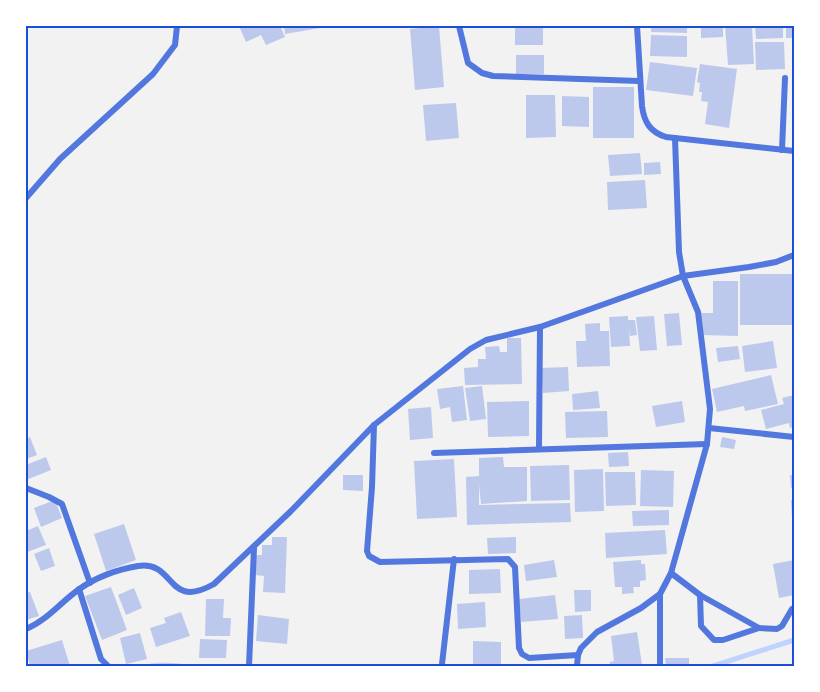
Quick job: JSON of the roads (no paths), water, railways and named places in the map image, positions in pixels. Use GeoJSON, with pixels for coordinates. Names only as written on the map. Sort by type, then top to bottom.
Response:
{"type":"FeatureCollection","features":[{"type":"Feature","properties":{"kind":"street"},"geometry":{"type":"LineString","coordinates":[[26,198],[60,159],[153,74],[175,45],[177,26]]}},
{"type":"Feature","properties":{"kind":"street"},"geometry":{"type":"LineString","coordinates":[[459,26],[468,63],[482,73],[493,76],[639,81]]}},
{"type":"Feature","properties":{"kind":"street"},"geometry":{"type":"LineString","coordinates":[[637,26],[639,81],[644,117],[649,128],[657,135],[795,152]]}},
{"type":"Feature","properties":{"kind":"street"},"geometry":{"type":"LineString","coordinates":[[782,150],[785,78]]}},
{"type":"Feature","properties":{"kind":"street"},"geometry":{"type":"LineString","coordinates":[[577,666],[581,648],[597,632],[641,608],[660,594],[671,573],[707,444],[710,409],[698,312],[683,276],[679,252],[675,138]]}},
{"type":"Feature","properties":{"kind":"street"},"geometry":{"type":"LineString","coordinates":[[26,629],[45,617],[79,589],[127,568],[151,566],[160,571],[180,591],[190,594],[201,592],[228,573],[374,425],[470,348],[486,340],[540,327],[683,276],[776,262],[795,255]]}},
{"type":"Feature","properties":{"kind":"street"},"geometry":{"type":"LineString","coordinates":[[539,448],[540,327]]}},
{"type":"Feature","properties":{"kind":"street"},"geometry":{"type":"LineString","coordinates":[[374,425],[367,551],[369,556],[380,562],[508,559],[515,567],[519,648],[522,654],[529,658],[578,655]]}},
{"type":"Feature","properties":{"kind":"street"},"geometry":{"type":"LineString","coordinates":[[709,428],[795,437]]}},
{"type":"Feature","properties":{"kind":"street"},"geometry":{"type":"LineString","coordinates":[[434,453],[707,444]]}},
{"type":"Feature","properties":{"kind":"street"},"geometry":{"type":"LineString","coordinates":[[26,488],[62,504],[90,583]]}},
{"type":"Feature","properties":{"kind":"street"},"geometry":{"type":"LineString","coordinates":[[249,666],[254,547]]}},
{"type":"Feature","properties":{"kind":"street"},"geometry":{"type":"LineString","coordinates":[[442,664],[454,559]]}},
{"type":"Feature","properties":{"kind":"street"},"geometry":{"type":"LineString","coordinates":[[671,573],[699,595],[759,628]]}},
{"type":"Feature","properties":{"kind":"street"},"geometry":{"type":"LineString","coordinates":[[79,589],[101,659],[108,666]]}},
{"type":"Feature","properties":{"kind":"street"},"geometry":{"type":"LineString","coordinates":[[660,594],[660,666]]}},
{"type":"Feature","properties":{"kind":"street"},"geometry":{"type":"LineString","coordinates":[[699,595],[701,626],[714,640],[723,640],[759,628],[777,629],[782,626],[792,609]]}},
{"type":"Feature","properties":{"kind":"waterway"},"geometry":{"type":"LineString","coordinates":[[713,666],[794,640]]}},
{"type":"Feature","properties":{"kind":"waterway"},"geometry":{"type":"LineString","coordinates":[[151,666],[179,666]]}}]}
